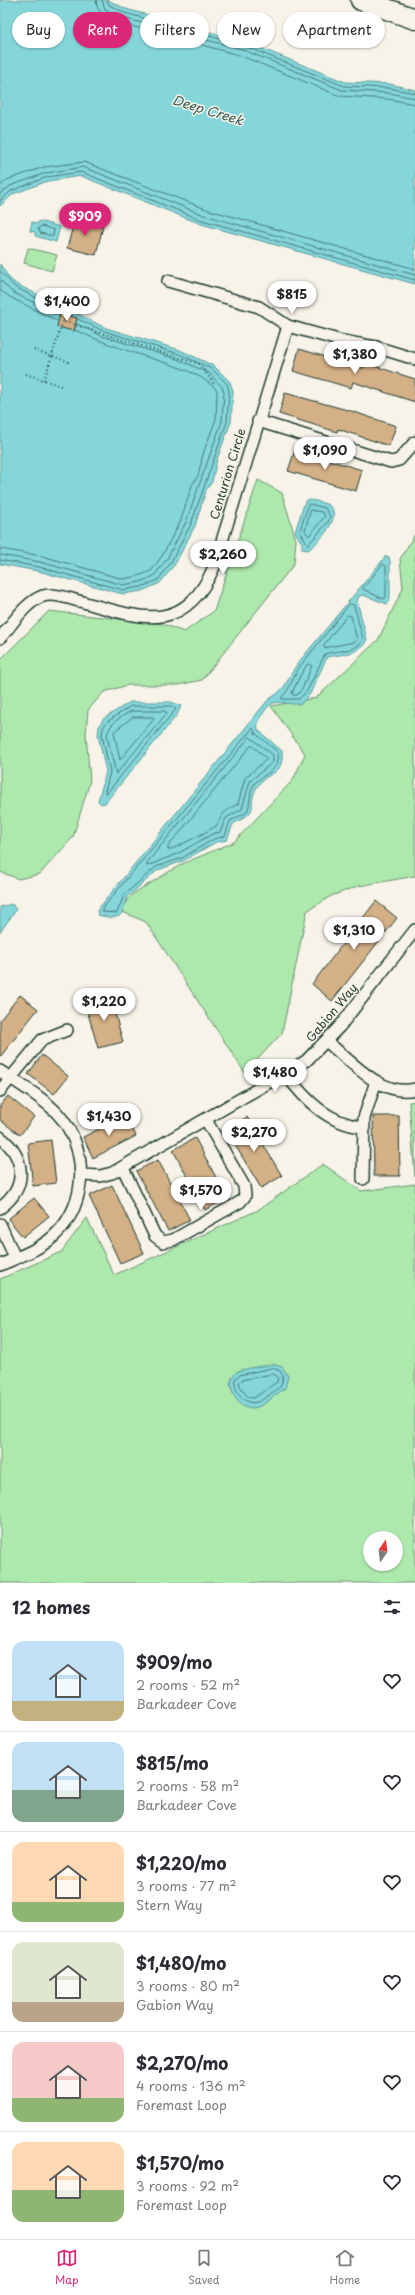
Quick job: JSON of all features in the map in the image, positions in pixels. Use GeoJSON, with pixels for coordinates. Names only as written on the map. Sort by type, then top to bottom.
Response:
{"type":"FeatureCollection","features":[{"type":"Feature","properties":{"kind":"highway"},"geometry":{"type":"LineString","coordinates":[[361,0],[415,20]]}},
{"type":"Feature","properties":{"kind":"highway"},"geometry":{"type":"LineString","coordinates":[[396,0],[415,7]]}},
{"type":"Feature","properties":{"kind":"street"},"geometry":{"type":"LineString","coordinates":[[168,281],[259,307],[288,326],[342,341],[376,347],[415,358]]}},
{"type":"Feature","properties":{"kind":"street","name":"Centurion Circle"},"geometry":{"type":"LineString","coordinates":[[0,638],[29,605],[35,600],[49,595],[65,597],[144,617],[156,618],[170,615],[191,603],[207,582],[214,567],[288,326]]}},
{"type":"Feature","properties":{"kind":"street"},"geometry":{"type":"LineString","coordinates":[[258,422],[391,462],[400,460],[415,442]]}},
{"type":"Feature","properties":{"kind":"street","name":"Gabion Way"},"geometry":{"type":"LineString","coordinates":[[82,1175],[100,1176],[123,1168],[306,1061],[326,1041],[415,930]]}},
{"type":"Feature","properties":{"kind":"street"},"geometry":{"type":"LineString","coordinates":[[0,1091],[42,1040],[67,1030]]}},
{"type":"Feature","properties":{"kind":"street"},"geometry":{"type":"LineString","coordinates":[[326,1041],[376,1081],[395,1090],[415,1089]]}},
{"type":"Feature","properties":{"kind":"street"},"geometry":{"type":"LineString","coordinates":[[0,1071],[46,1103],[63,1120],[77,1147],[82,1175],[77,1200],[64,1224],[54,1236],[42,1245],[0,1265]]}},
{"type":"Feature","properties":{"kind":"street"},"geometry":{"type":"LineString","coordinates":[[286,1074],[305,1098],[334,1120],[351,1126],[363,1127]]}},
{"type":"Feature","properties":{"kind":"street"},"geometry":{"type":"LineString","coordinates":[[363,1178],[363,1127],[366,1108],[376,1081]]}},
{"type":"Feature","properties":{"kind":"street"},"geometry":{"type":"LineString","coordinates":[[123,1168],[155,1236],[163,1242],[173,1240],[240,1202],[245,1196],[244,1186],[206,1120]]}},
{"type":"Feature","properties":{"kind":"street"},"geometry":{"type":"LineString","coordinates":[[0,1137],[15,1151],[20,1181],[14,1196],[0,1208]]}},
{"type":"Feature","properties":{"kind":"street"},"geometry":{"type":"LineString","coordinates":[[0,1224],[16,1258]]}},
{"type":"Feature","properties":{"kind":"path"},"geometry":{"type":"LineString","coordinates":[[44,380],[72,290]]}},
{"type":"Feature","properties":{"kind":"path"},"geometry":{"type":"LineString","coordinates":[[63,321],[199,364],[214,384]]}},
{"type":"Feature","properties":{"kind":"path"},"geometry":{"type":"LineString","coordinates":[[34,350],[69,362]]}},
{"type":"Feature","properties":{"kind":"path"},"geometry":{"type":"LineString","coordinates":[[26,374],[61,386]]}},
{"type":"Feature","properties":{"kind":"green space"},"geometry":{"type":"Polygon","coordinates":[[[28,248],[57,255],[52,271],[24,263],[28,248]]]}},
{"type":"Feature","properties":{"kind":"green space"},"geometry":{"type":"Polygon","coordinates":[[[258,480],[282,493],[296,540],[294,564],[202,680],[178,685],[128,685],[104,692],[88,710],[86,734],[90,781],[73,837],[40,874],[19,879],[0,872],[0,660],[49,611],[163,624],[184,632],[214,611],[258,480]]]}},
{"type":"Feature","properties":{"kind":"green space"},"geometry":{"type":"Polygon","coordinates":[[[415,534],[415,876],[359,886],[331,896],[307,911],[282,1033],[245,1073],[146,922],[118,910],[134,893],[182,864],[234,842],[293,780],[305,754],[271,706],[316,698],[378,640],[403,588],[400,559],[415,534]]]}},
{"type":"Feature","properties":{"kind":"green space"},"geometry":{"type":"Polygon","coordinates":[[[415,1101],[415,1177],[409,1102],[415,1101]]]}},
{"type":"Feature","properties":{"kind":"green space"},"geometry":{"type":"Polygon","coordinates":[[[323,1164],[361,1191],[415,1184],[415,1583],[0,1583],[0,1279],[61,1252],[87,1218],[114,1275],[258,1210],[323,1164]],[[253,1369],[238,1371],[230,1383],[234,1394],[242,1404],[259,1406],[285,1388],[253,1369]]]}},
{"type":"Feature","properties":{"kind":"water","name":"Deep Creek"},"geometry":{"type":"Polygon","coordinates":[[[0,0],[108,0],[126,9],[140,13],[140,48],[209,48],[209,32],[217,34],[217,48],[260,48],[345,82],[390,84],[415,90],[415,284],[201,224],[81,176],[48,181],[13,194],[0,206],[0,0]]]}},
{"type":"Feature","properties":{"kind":"water"},"geometry":{"type":"Polygon","coordinates":[[[39,221],[60,227],[56,242],[35,236],[35,232],[30,231],[32,222],[38,224],[39,221]]]}},
{"type":"Feature","properties":{"kind":"water"},"geometry":{"type":"Polygon","coordinates":[[[0,264],[9,278],[16,284],[106,328],[180,350],[214,366],[230,382],[233,391],[231,422],[217,459],[212,482],[206,490],[195,526],[175,564],[160,583],[142,591],[123,594],[38,571],[0,564],[0,264]]]}},
{"type":"Feature","properties":{"kind":"water"},"geometry":{"type":"Polygon","coordinates":[[[307,500],[323,503],[330,507],[333,512],[333,519],[330,526],[319,540],[308,550],[302,549],[302,543],[295,532],[304,504],[307,500]]]}},
{"type":"Feature","properties":{"kind":"water"},"geometry":{"type":"Polygon","coordinates":[[[386,556],[389,557],[390,561],[390,598],[387,604],[363,595],[359,596],[357,601],[367,639],[364,644],[360,648],[350,653],[327,657],[310,694],[301,704],[274,703],[266,709],[262,715],[258,724],[258,730],[282,751],[282,760],[278,770],[265,778],[257,787],[254,794],[251,811],[242,819],[233,824],[227,840],[216,842],[183,861],[158,870],[127,897],[122,913],[119,916],[111,918],[98,915],[97,911],[99,908],[268,700],[284,687],[298,663],[386,556]]]}},
{"type":"Feature","properties":{"kind":"water"},"geometry":{"type":"Polygon","coordinates":[[[130,702],[171,702],[181,706],[177,715],[105,803],[101,804],[98,801],[106,772],[98,735],[99,727],[103,719],[130,702]]]}},
{"type":"Feature","properties":{"kind":"water"},"geometry":{"type":"Polygon","coordinates":[[[12,904],[16,910],[0,932],[0,907],[12,904]]]}},
{"type":"Feature","properties":{"kind":"water"},"geometry":{"type":"Polygon","coordinates":[[[273,1364],[282,1367],[288,1376],[285,1388],[265,1403],[253,1408],[247,1407],[237,1400],[231,1382],[233,1376],[237,1372],[249,1368],[273,1364]]]}},
{"type":"Feature","properties":{"kind":"building"},"geometry":{"type":"Polygon","coordinates":[[[75,219],[103,226],[96,255],[67,248],[75,219]]]}},
{"type":"Feature","properties":{"kind":"building"},"geometry":{"type":"Polygon","coordinates":[[[60,313],[77,318],[74,331],[57,327],[60,313]]]}},
{"type":"Feature","properties":{"kind":"building"},"geometry":{"type":"Polygon","coordinates":[[[299,349],[363,368],[365,363],[415,379],[415,402],[353,382],[351,388],[293,371],[299,349]]]}},
{"type":"Feature","properties":{"kind":"building"},"geometry":{"type":"Polygon","coordinates":[[[285,393],[351,411],[396,426],[389,446],[338,429],[337,432],[279,414],[285,393]]]}},
{"type":"Feature","properties":{"kind":"building"},"geometry":{"type":"Polygon","coordinates":[[[295,450],[362,470],[356,491],[288,471],[295,450]]]}},
{"type":"Feature","properties":{"kind":"building"},"geometry":{"type":"Polygon","coordinates":[[[376,901],[397,918],[332,1001],[312,984],[376,901]]]}},
{"type":"Feature","properties":{"kind":"building"},"geometry":{"type":"Polygon","coordinates":[[[20,995],[38,1009],[0,1057],[0,1020],[20,995]]]}},
{"type":"Feature","properties":{"kind":"building"},"geometry":{"type":"Polygon","coordinates":[[[110,996],[123,1042],[98,1048],[85,1003],[110,996]]]}},
{"type":"Feature","properties":{"kind":"building"},"geometry":{"type":"Polygon","coordinates":[[[42,1055],[68,1076],[54,1094],[28,1074],[42,1055]]]}},
{"type":"Feature","properties":{"kind":"building"},"geometry":{"type":"Polygon","coordinates":[[[8,1096],[34,1117],[20,1135],[0,1120],[0,1106],[8,1096]]]}},
{"type":"Feature","properties":{"kind":"building"},"geometry":{"type":"Polygon","coordinates":[[[126,1116],[136,1136],[93,1158],[83,1137],[126,1116]]]}},
{"type":"Feature","properties":{"kind":"building"},"geometry":{"type":"Polygon","coordinates":[[[373,1116],[399,1116],[400,1176],[374,1176],[373,1116]]]}},
{"type":"Feature","properties":{"kind":"building"},"geometry":{"type":"Polygon","coordinates":[[[247,1117],[282,1176],[261,1188],[226,1130],[247,1117]]]}},
{"type":"Feature","properties":{"kind":"building"},"geometry":{"type":"Polygon","coordinates":[[[195,1138],[227,1198],[205,1210],[173,1150],[195,1138]]]}},
{"type":"Feature","properties":{"kind":"building"},"geometry":{"type":"Polygon","coordinates":[[[51,1140],[56,1183],[33,1186],[28,1143],[51,1140]]]}},
{"type":"Feature","properties":{"kind":"building"},"geometry":{"type":"Polygon","coordinates":[[[158,1160],[190,1220],[168,1231],[136,1171],[158,1160]]]}},
{"type":"Feature","properties":{"kind":"building"},"geometry":{"type":"Polygon","coordinates":[[[112,1185],[144,1253],[120,1263],[89,1196],[112,1185]]]}},
{"type":"Feature","properties":{"kind":"building"},"geometry":{"type":"Polygon","coordinates":[[[34,1198],[49,1216],[23,1237],[8,1219],[34,1198]]]}}]}
